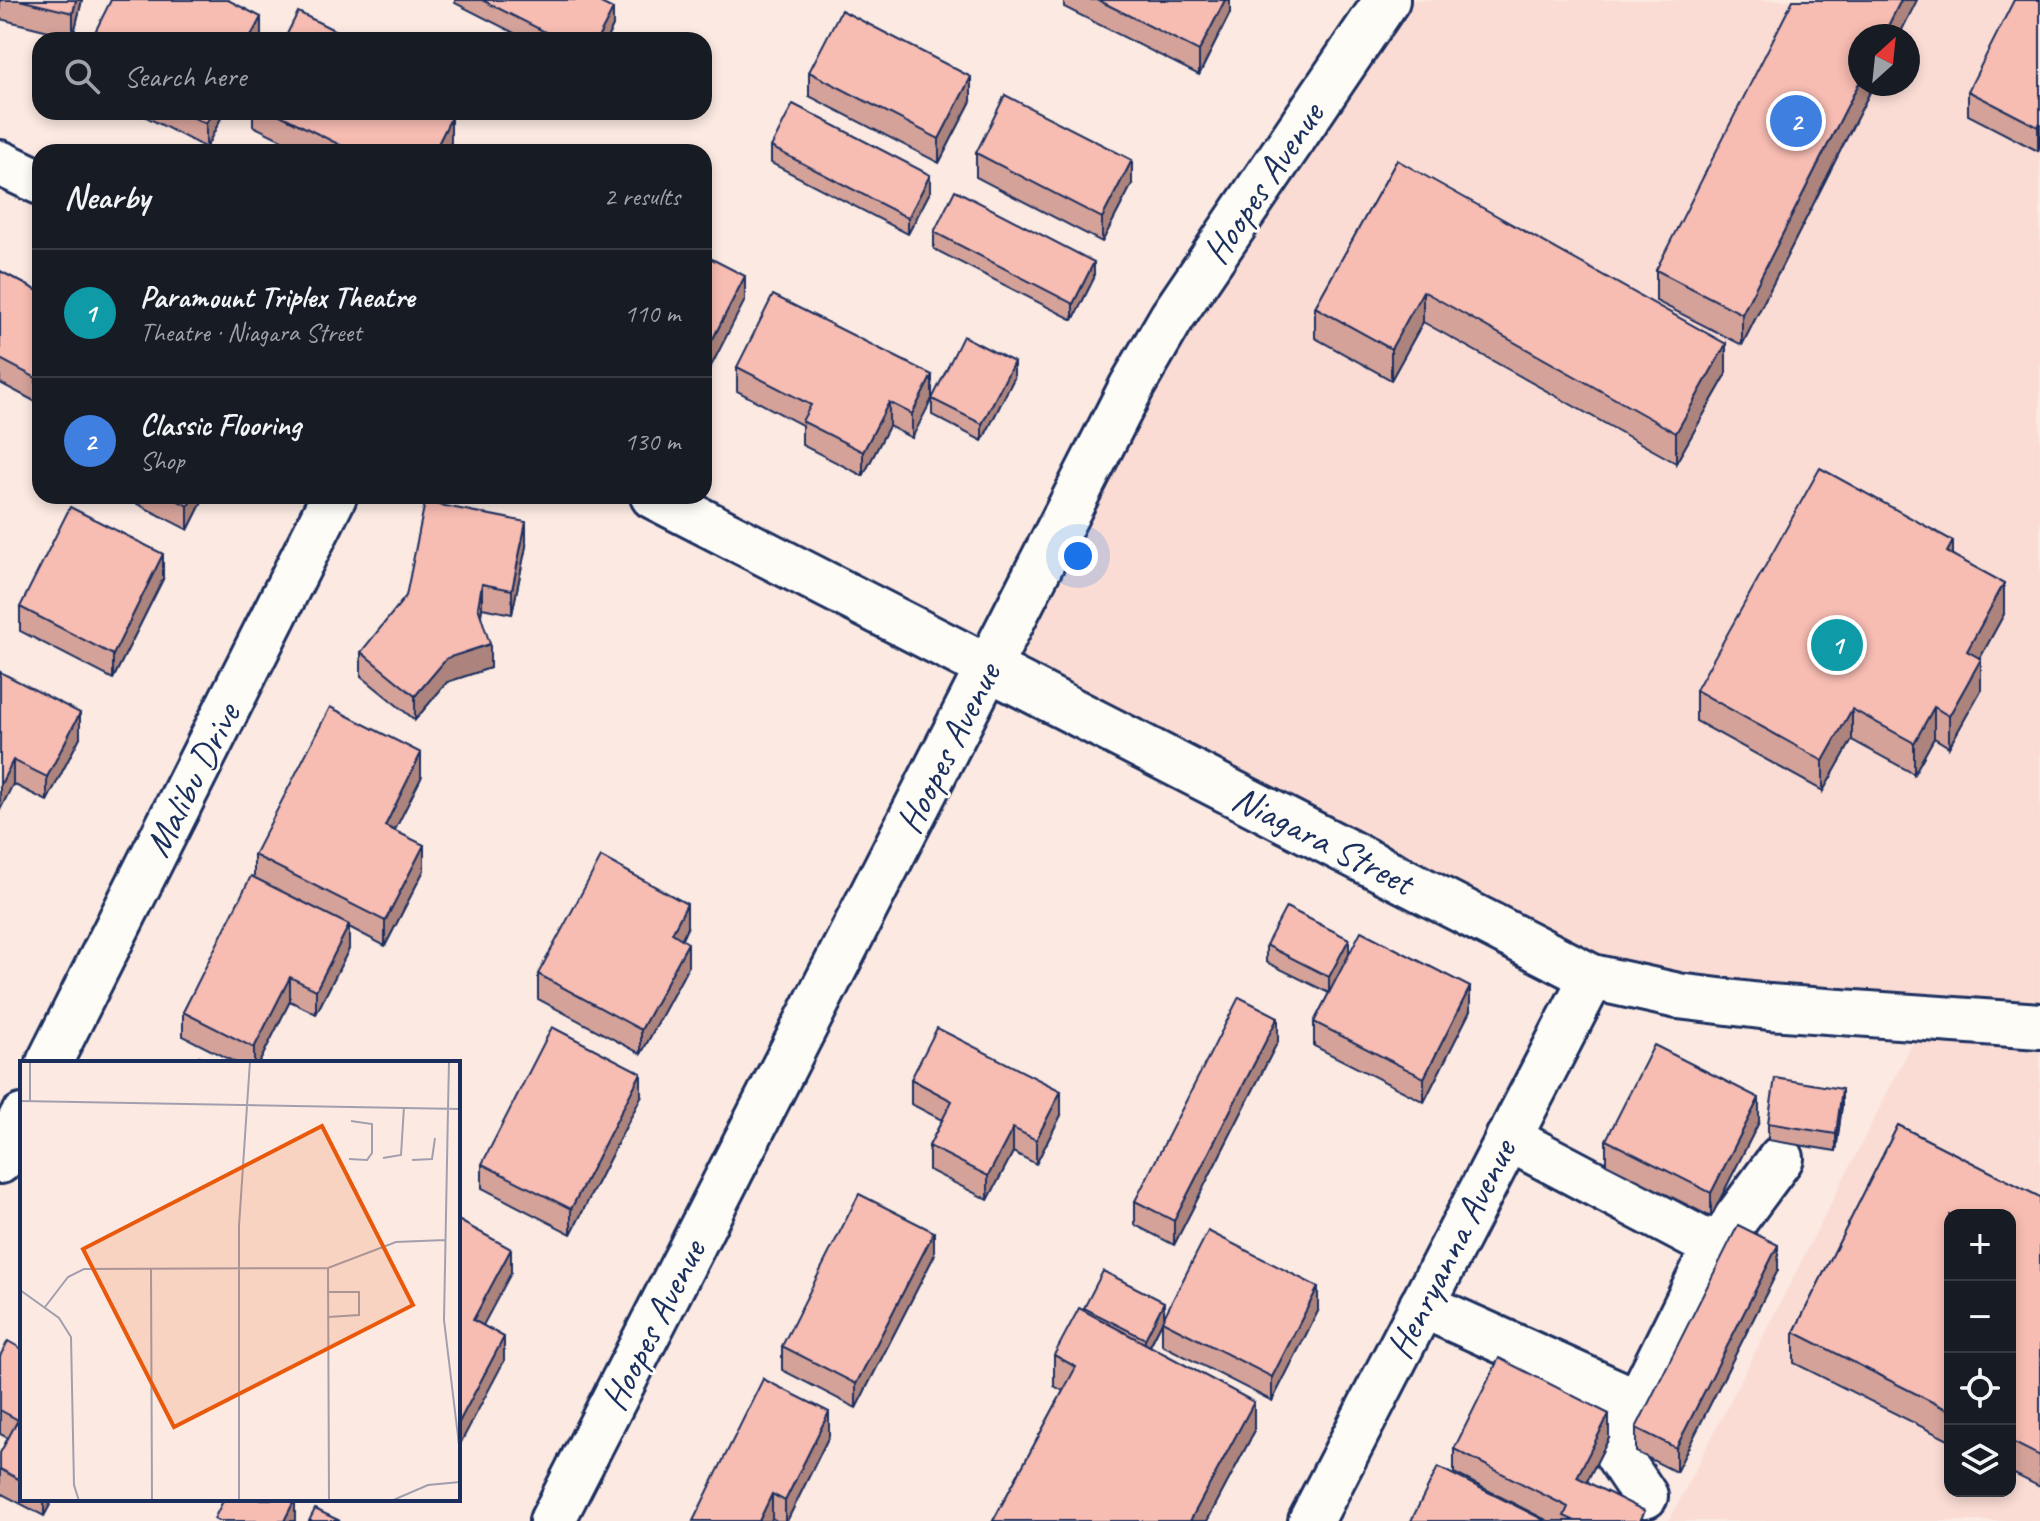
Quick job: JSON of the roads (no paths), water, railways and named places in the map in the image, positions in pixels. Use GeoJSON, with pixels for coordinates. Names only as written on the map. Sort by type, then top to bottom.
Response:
{"type":"FeatureCollection","features":[{"type":"Feature","properties":{"kind":"street","name":"Hoopes Avenue"},"geometry":{"type":"LineString","coordinates":[[552,1521],[1132,386],[1172,317],[1387,0]]}},
{"type":"Feature","properties":{"kind":"street"},"geometry":{"type":"LineString","coordinates":[[0,163],[32,178]]}},
{"type":"Feature","properties":{"kind":"street","name":"Malibu Drive"},"geometry":{"type":"LineString","coordinates":[[50,1061],[330,504]]}},
{"type":"Feature","properties":{"kind":"street","name":"Niagara Street"},"geometry":{"type":"LineString","coordinates":[[669,504],[1592,977],[1678,996],[1769,1007],[2040,1026]]}},
{"type":"Feature","properties":{"kind":"street","name":"Henryanna Avenue"},"geometry":{"type":"LineString","coordinates":[[1311,1521],[1592,977]]}},
{"type":"Feature","properties":{"kind":"street"},"geometry":{"type":"LineString","coordinates":[[0,1161],[20,1121]]}},
{"type":"Feature","properties":{"kind":"street"},"geometry":{"type":"LineString","coordinates":[[1508,1138],[1715,1247]]}},
{"type":"Feature","properties":{"kind":"street"},"geometry":{"type":"LineString","coordinates":[[1645,1496],[1617,1454],[1638,1402],[1715,1247],[1781,1158]]}},
{"type":"Feature","properties":{"kind":"street"},"geometry":{"type":"LineString","coordinates":[[1422,1305],[1638,1402]]}},
{"type":"Feature","properties":{"kind":"place","name":"Classic Flooring"},"geometry":{"type":"Point","coordinates":[1796,121]}},
{"type":"Feature","properties":{"kind":"place","name":"Paramount Triplex Theatre"},"geometry":{"type":"Point","coordinates":[1837,645]}}]}
